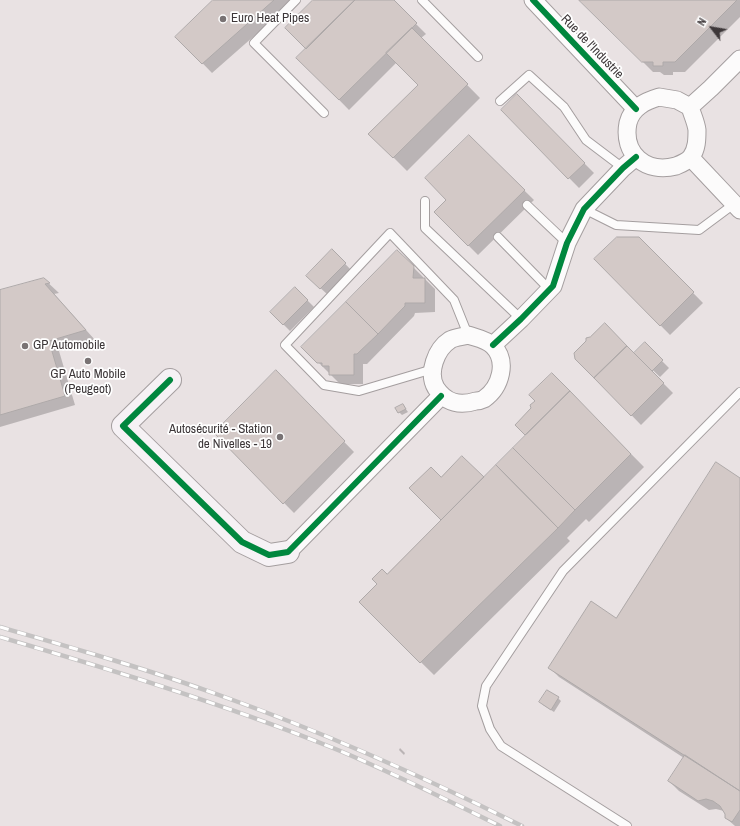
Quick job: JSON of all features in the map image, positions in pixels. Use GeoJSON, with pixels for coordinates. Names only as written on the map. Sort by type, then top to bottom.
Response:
{"type":"FeatureCollection","features":[{"type":"Feature","properties":{"kind":"street","name":"Rue de l'Industrie"},"geometry":{"type":"LineString","coordinates":[[533,0],[636,108]]}},
{"type":"Feature","properties":{"kind":"street"},"geometry":{"type":"LineString","coordinates":[[690,107],[740,59]]}},
{"type":"Feature","properties":{"kind":"street"},"geometry":{"type":"LineString","coordinates":[[660,97],[677,100],[690,107],[697,128],[696,147],[691,158],[682,164],[662,168],[646,164],[636,157],[628,144],[626,132],[629,119],[636,108],[647,100],[660,97]]}},
{"type":"Feature","properties":{"kind":"street"},"geometry":{"type":"LineString","coordinates":[[493,345],[553,286],[567,243],[584,209],[623,168],[636,157]]}},
{"type":"Feature","properties":{"kind":"street"},"geometry":{"type":"LineString","coordinates":[[691,158],[737,207]]}},
{"type":"Feature","properties":{"kind":"street"},"geometry":{"type":"LineString","coordinates":[[468,335],[485,340],[493,345],[500,355],[501,370],[496,387],[484,400],[466,404],[454,402],[441,396],[433,384],[433,369],[438,352],[450,340],[468,335]]}},
{"type":"Feature","properties":{"kind":"street"},"geometry":{"type":"LineString","coordinates":[[170,380],[123,426],[242,542],[269,555],[288,552],[441,396]]}},
{"type":"Feature","properties":{"kind":"lane"},"geometry":{"type":"LineString","coordinates":[[296,0],[254,43],[324,113]]}},
{"type":"Feature","properties":{"kind":"lane"},"geometry":{"type":"LineString","coordinates":[[422,0],[478,57]]}},
{"type":"Feature","properties":{"kind":"lane"},"geometry":{"type":"LineString","coordinates":[[500,102],[528,75],[564,107],[586,140],[623,168]]}},
{"type":"Feature","properties":{"kind":"lane"},"geometry":{"type":"LineString","coordinates":[[425,202],[426,228],[521,319]]}},
{"type":"Feature","properties":{"kind":"lane"},"geometry":{"type":"LineString","coordinates":[[527,205],[567,243]]}},
{"type":"Feature","properties":{"kind":"lane"},"geometry":{"type":"LineString","coordinates":[[584,209],[616,226],[699,230],[737,207]]}},
{"type":"Feature","properties":{"kind":"lane"},"geometry":{"type":"LineString","coordinates":[[433,369],[359,391],[324,385],[285,345],[390,233],[454,300],[468,335]]}},
{"type":"Feature","properties":{"kind":"lane"},"geometry":{"type":"LineString","coordinates":[[498,236],[549,289]]}},
{"type":"Feature","properties":{"kind":"lane"},"geometry":{"type":"LineString","coordinates":[[627,826],[501,746],[490,729],[482,706],[486,686],[563,571],[740,392]]}},
{"type":"Feature","properties":{"kind":"building","name":"Euro Heat Pipes"},"geometry":{"type":"Polygon","coordinates":[[[213,0],[274,0],[202,64],[175,37],[213,0]]]}},
{"type":"Feature","properties":{"kind":"building"},"geometry":{"type":"Polygon","coordinates":[[[313,0],[355,0],[306,49],[285,28],[313,0]]]}},
{"type":"Feature","properties":{"kind":"building"},"geometry":{"type":"Polygon","coordinates":[[[355,0],[394,0],[417,23],[339,100],[296,58],[355,0]]]}},
{"type":"Feature","properties":{"kind":"building"},"geometry":{"type":"Polygon","coordinates":[[[579,0],[737,0],[675,62],[663,62],[663,66],[653,66],[653,62],[642,62],[579,0]]]}},
{"type":"Feature","properties":{"kind":"building"},"geometry":{"type":"Polygon","coordinates":[[[412,28],[468,84],[393,158],[368,134],[418,85],[386,53],[412,28]]]}},
{"type":"Feature","properties":{"kind":"building"},"geometry":{"type":"Polygon","coordinates":[[[517,94],[585,163],[568,179],[501,110],[517,94]]]}},
{"type":"Feature","properties":{"kind":"building"},"geometry":{"type":"Polygon","coordinates":[[[469,135],[525,190],[468,246],[434,212],[446,200],[425,178],[469,135]]]}},
{"type":"Feature","properties":{"kind":"building"},"geometry":{"type":"Polygon","coordinates":[[[617,237],[639,237],[694,292],[660,326],[594,259],[617,237]]]}},
{"type":"Feature","properties":{"kind":"building"},"geometry":{"type":"Polygon","coordinates":[[[332,249],[346,263],[320,289],[306,276],[332,249]]]}},
{"type":"Feature","properties":{"kind":"building"},"geometry":{"type":"Polygon","coordinates":[[[397,250],[414,266],[413,278],[425,278],[425,303],[405,303],[405,306],[378,334],[346,302],[397,250]]]}},
{"type":"Feature","properties":{"kind":"building","name":"GP Automobile"},"geometry":{"type":"Polygon","coordinates":[[[44,278],[50,283],[45,284],[86,330],[49,341],[65,396],[0,415],[0,290],[44,278]]]}},
{"type":"Feature","properties":{"kind":"building"},"geometry":{"type":"Polygon","coordinates":[[[295,287],[308,300],[283,325],[270,312],[295,287]]]}},
{"type":"Feature","properties":{"kind":"building"},"geometry":{"type":"Polygon","coordinates":[[[346,302],[378,334],[357,354],[354,354],[354,375],[329,375],[329,366],[322,366],[322,363],[317,363],[301,347],[346,302]]]}},
{"type":"Feature","properties":{"kind":"building"},"geometry":{"type":"Polygon","coordinates":[[[605,323],[627,346],[594,378],[575,359],[574,353],[586,341],[586,338],[590,337],[605,323]]]}},
{"type":"Feature","properties":{"kind":"building"},"geometry":{"type":"Polygon","coordinates":[[[645,342],[663,360],[652,371],[634,353],[645,342]]]}},
{"type":"Feature","properties":{"kind":"building"},"geometry":{"type":"Polygon","coordinates":[[[627,346],[664,383],[631,416],[594,378],[627,346]]]}},
{"type":"Feature","properties":{"kind":"building","name":"Autosécurité - Station de Nivelles - 19"},"geometry":{"type":"Polygon","coordinates":[[[276,370],[345,441],[283,504],[214,433],[276,370]]]}},
{"type":"Feature","properties":{"kind":"building"},"geometry":{"type":"Polygon","coordinates":[[[552,373],[570,391],[525,435],[515,425],[531,408],[530,405],[535,401],[529,395],[552,373]]]}},
{"type":"Feature","properties":{"kind":"building"},"geometry":{"type":"Polygon","coordinates":[[[570,391],[631,454],[575,510],[513,448],[570,391]]]}},
{"type":"Feature","properties":{"kind":"building"},"geometry":{"type":"Polygon","coordinates":[[[403,404],[406,409],[398,413],[395,408],[403,404]]]}},
{"type":"Feature","properties":{"kind":"building"},"geometry":{"type":"Polygon","coordinates":[[[513,448],[575,510],[558,528],[496,465],[513,448]]]}},
{"type":"Feature","properties":{"kind":"building"},"geometry":{"type":"Polygon","coordinates":[[[462,456],[484,477],[441,520],[409,488],[431,467],[441,477],[462,456]]]}},
{"type":"Feature","properties":{"kind":"building"},"geometry":{"type":"Polygon","coordinates":[[[716,462],[740,478],[740,791],[548,668],[591,601],[616,618],[716,462]]]}},
{"type":"Feature","properties":{"kind":"building"},"geometry":{"type":"Polygon","coordinates":[[[496,465],[558,528],[420,663],[359,602],[377,584],[372,579],[382,569],[387,574],[496,465]]]}},
{"type":"Feature","properties":{"kind":"building"},"geometry":{"type":"Polygon","coordinates":[[[547,690],[559,697],[551,710],[539,702],[547,690]]]}},
{"type":"Feature","properties":{"kind":"building"},"geometry":{"type":"Polygon","coordinates":[[[685,755],[740,791],[740,810],[732,822],[725,818],[725,814],[720,806],[713,801],[706,799],[698,801],[668,781],[685,755]]]}},
{"type":"Feature","properties":{"kind":"railway"},"geometry":{"type":"LineString","coordinates":[[0,627],[192,685],[258,709],[373,756],[522,826]]}},
{"type":"Feature","properties":{"kind":"railway"},"geometry":{"type":"LineString","coordinates":[[0,637],[168,688],[292,732],[375,766],[500,826]]}},
{"type":"Feature","properties":{"kind":"cycle path"},"geometry":{"type":"LineString","coordinates":[[533,0],[636,109]]}},
{"type":"Feature","properties":{"kind":"cycle path"},"geometry":{"type":"LineString","coordinates":[[493,345],[553,286],[567,243],[584,209],[623,168],[636,157]]}},
{"type":"Feature","properties":{"kind":"cycle path"},"geometry":{"type":"LineString","coordinates":[[170,380],[123,426],[242,542],[269,555],[288,552],[441,396]]}},
{"type":"Feature","properties":{"kind":"place","name":"Euro Heat Pipes"},"geometry":{"type":"Point","coordinates":[223,19]}},
{"type":"Feature","properties":{"kind":"place","name":"GP Automobile"},"geometry":{"type":"Point","coordinates":[25,346]}},
{"type":"Feature","properties":{"kind":"place","name":"GP Auto Mobile (Peugeot)"},"geometry":{"type":"Point","coordinates":[88,361]}},
{"type":"Feature","properties":{"kind":"place","name":"Autosécurité - Station de Nivelles - 19"},"geometry":{"type":"Point","coordinates":[280,437]}}]}
